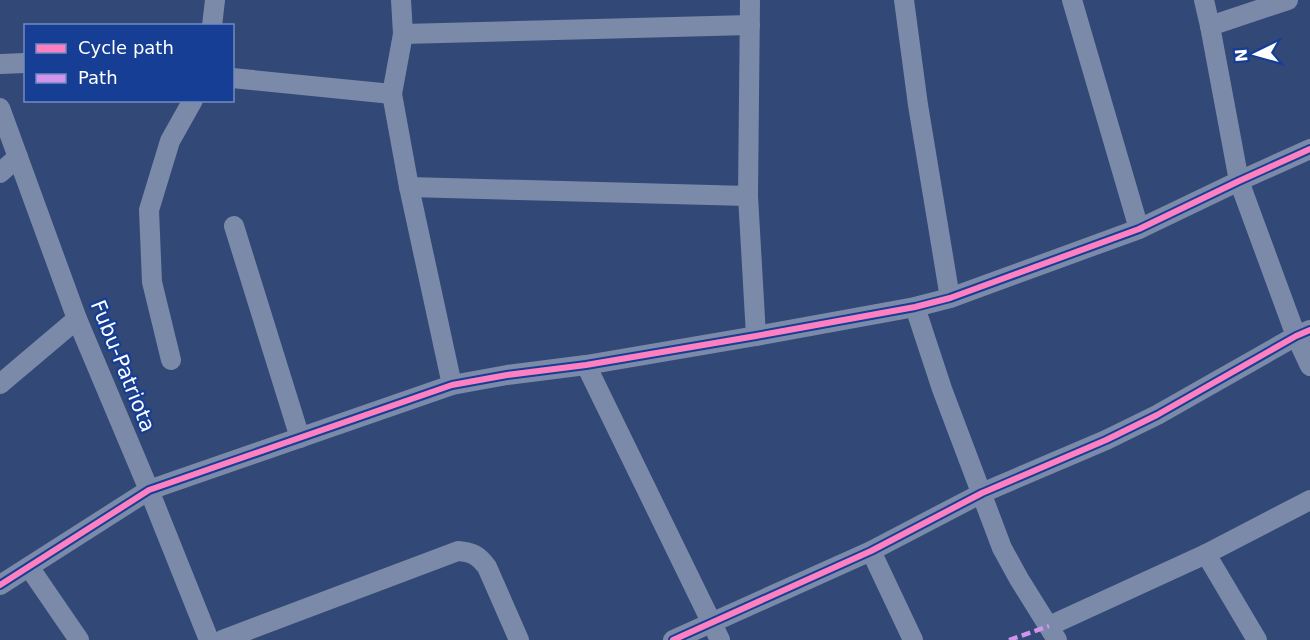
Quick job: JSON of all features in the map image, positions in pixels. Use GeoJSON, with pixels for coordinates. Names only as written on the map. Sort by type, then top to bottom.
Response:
{"type":"FeatureCollection","features":[{"type":"Feature","properties":{"kind":"street"},"geometry":{"type":"LineString","coordinates":[[212,24],[215,0]]}},
{"type":"Feature","properties":{"kind":"street"},"geometry":{"type":"LineString","coordinates":[[401,0],[403,34],[392,94],[409,187],[452,385]]}},
{"type":"Feature","properties":{"kind":"street"},"geometry":{"type":"LineString","coordinates":[[750,0],[748,196],[756,336]]}},
{"type":"Feature","properties":{"kind":"street"},"geometry":{"type":"LineString","coordinates":[[904,0],[918,105],[950,298]]}},
{"type":"Feature","properties":{"kind":"street"},"geometry":{"type":"LineString","coordinates":[[1072,0],[1140,229]]}},
{"type":"Feature","properties":{"kind":"street"},"geometry":{"type":"LineString","coordinates":[[1204,0],[1239,181],[1303,333],[1310,366]]}},
{"type":"Feature","properties":{"kind":"street"},"geometry":{"type":"LineString","coordinates":[[1210,26],[1288,0]]}},
{"type":"Feature","properties":{"kind":"street"},"geometry":{"type":"LineString","coordinates":[[403,34],[750,25]]}},
{"type":"Feature","properties":{"kind":"street"},"geometry":{"type":"LineString","coordinates":[[0,64],[24,63]]}},
{"type":"Feature","properties":{"kind":"street"},"geometry":{"type":"LineString","coordinates":[[234,78],[392,94]]}},
{"type":"Feature","properties":{"kind":"street"},"geometry":{"type":"LineString","coordinates":[[171,360],[152,282],[149,210],[170,141],[192,102]]}},
{"type":"Feature","properties":{"kind":"street","name":"Fubu-Patriota"},"geometry":{"type":"LineString","coordinates":[[0,108],[77,319],[209,640]]}},
{"type":"Feature","properties":{"kind":"street"},"geometry":{"type":"LineString","coordinates":[[0,585],[149,490],[452,385],[756,336],[915,307],[950,298],[1140,229],[1310,149]]}},
{"type":"Feature","properties":{"kind":"street"},"geometry":{"type":"LineString","coordinates":[[0,173],[18,157]]}},
{"type":"Feature","properties":{"kind":"street"},"geometry":{"type":"LineString","coordinates":[[409,187],[748,196]]}},
{"type":"Feature","properties":{"kind":"street"},"geometry":{"type":"LineString","coordinates":[[234,226],[300,438]]}},
{"type":"Feature","properties":{"kind":"street"},"geometry":{"type":"LineString","coordinates":[[915,307],[942,389],[1007,560],[1053,633],[1310,500]]}},
{"type":"Feature","properties":{"kind":"street"},"geometry":{"type":"LineString","coordinates":[[0,384],[77,319]]}},
{"type":"Feature","properties":{"kind":"street"},"geometry":{"type":"LineString","coordinates":[[673,640],[716,631],[982,493],[1106,440],[1157,415],[1303,333]]}},
{"type":"Feature","properties":{"kind":"street"},"geometry":{"type":"LineString","coordinates":[[586,364],[716,631]]}},
{"type":"Feature","properties":{"kind":"street"},"geometry":{"type":"LineString","coordinates":[[222,640],[458,551],[471,552],[480,557],[487,567],[519,640]]}},
{"type":"Feature","properties":{"kind":"street"},"geometry":{"type":"LineString","coordinates":[[871,551],[913,640]]}},
{"type":"Feature","properties":{"kind":"street"},"geometry":{"type":"LineString","coordinates":[[1206,554],[1257,640]]}},
{"type":"Feature","properties":{"kind":"street"},"geometry":{"type":"LineString","coordinates":[[29,567],[78,640]]}},
{"type":"Feature","properties":{"kind":"marked path"},"geometry":{"type":"LineString","coordinates":[[1009,640],[1049,626]]}},
{"type":"Feature","properties":{"kind":"cycle path"},"geometry":{"type":"LineString","coordinates":[[0,585],[149,490],[452,385],[756,336],[915,307],[950,298],[1139,229],[1310,149]]}},
{"type":"Feature","properties":{"kind":"cycle path"},"geometry":{"type":"LineString","coordinates":[[673,640],[871,551],[982,493],[1106,440],[1157,415],[1310,330]]}}]}
